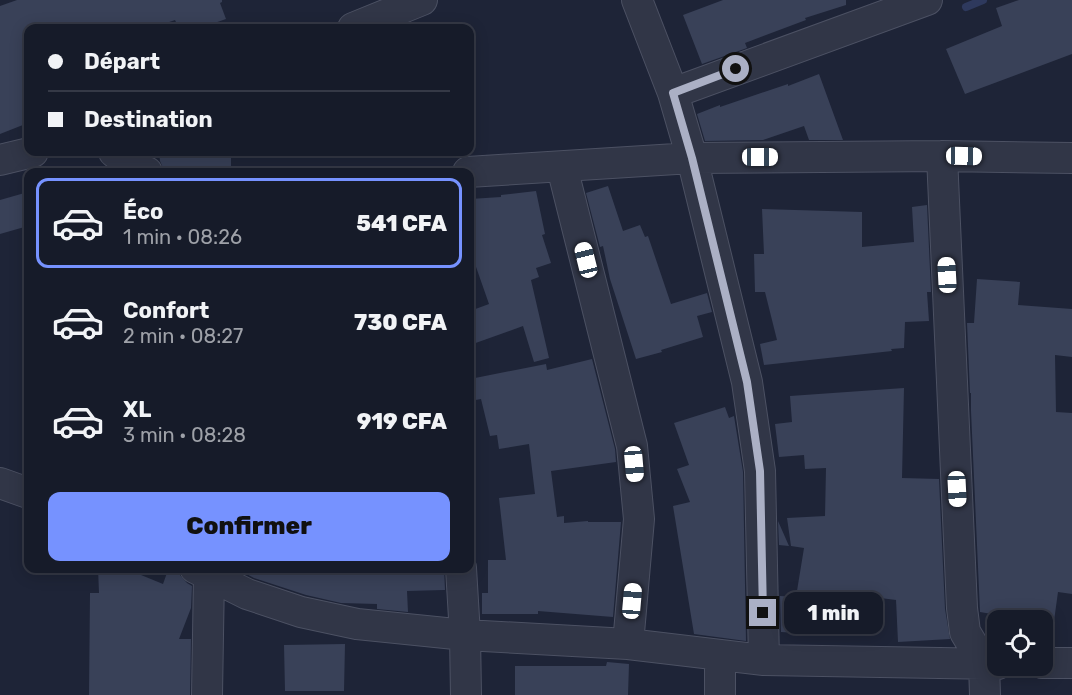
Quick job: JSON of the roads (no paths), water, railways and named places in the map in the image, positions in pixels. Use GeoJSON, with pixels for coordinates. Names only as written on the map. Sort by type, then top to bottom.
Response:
{"type":"FeatureCollection","features":[{"type":"Feature","properties":{"kind":"street"},"geometry":{"type":"LineString","coordinates":[[363,24],[422,0]]}},
{"type":"Feature","properties":{"kind":"street"},"geometry":{"type":"LineString","coordinates":[[637,0],[673,93],[692,158],[747,382],[760,471],[764,660]]}},
{"type":"Feature","properties":{"kind":"street"},"geometry":{"type":"LineString","coordinates":[[673,93],[927,0]]}},
{"type":"Feature","properties":{"kind":"street"},"geometry":{"type":"LineString","coordinates":[[0,160],[24,154]]}},
{"type":"Feature","properties":{"kind":"street"},"geometry":{"type":"LineString","coordinates":[[119,156],[137,168]]}},
{"type":"Feature","properties":{"kind":"street"},"geometry":{"type":"LineString","coordinates":[[942,156],[962,608],[965,632],[987,659]]}},
{"type":"Feature","properties":{"kind":"street"},"geometry":{"type":"LineString","coordinates":[[474,172],[692,158],[942,156],[1072,158]]}},
{"type":"Feature","properties":{"kind":"street"},"geometry":{"type":"LineString","coordinates":[[562,167],[632,446],[639,519],[628,644]]}},
{"type":"Feature","properties":{"kind":"street"},"geometry":{"type":"LineString","coordinates":[[0,483],[24,492]]}},
{"type":"Feature","properties":{"kind":"street"},"geometry":{"type":"LineString","coordinates":[[202,573],[207,695]]}},
{"type":"Feature","properties":{"kind":"street"},"geometry":{"type":"LineString","coordinates":[[204,573],[247,594],[301,612],[357,624],[465,636],[628,644],[764,660],[987,664]]}},
{"type":"Feature","properties":{"kind":"street"},"geometry":{"type":"LineString","coordinates":[[461,573],[466,695]]}},
{"type":"Feature","properties":{"kind":"street"},"geometry":{"type":"LineString","coordinates":[[720,655],[720,695]]}},
{"type":"Feature","properties":{"kind":"street"},"geometry":{"type":"LineString","coordinates":[[1053,663],[1072,663]]}},
{"type":"Feature","properties":{"kind":"street"},"geometry":{"type":"LineString","coordinates":[[985,695],[989,676]]}},
{"type":"Feature","properties":{"kind":"waterway"},"geometry":{"type":"LineString","coordinates":[[966,7],[983,0]]}}]}
